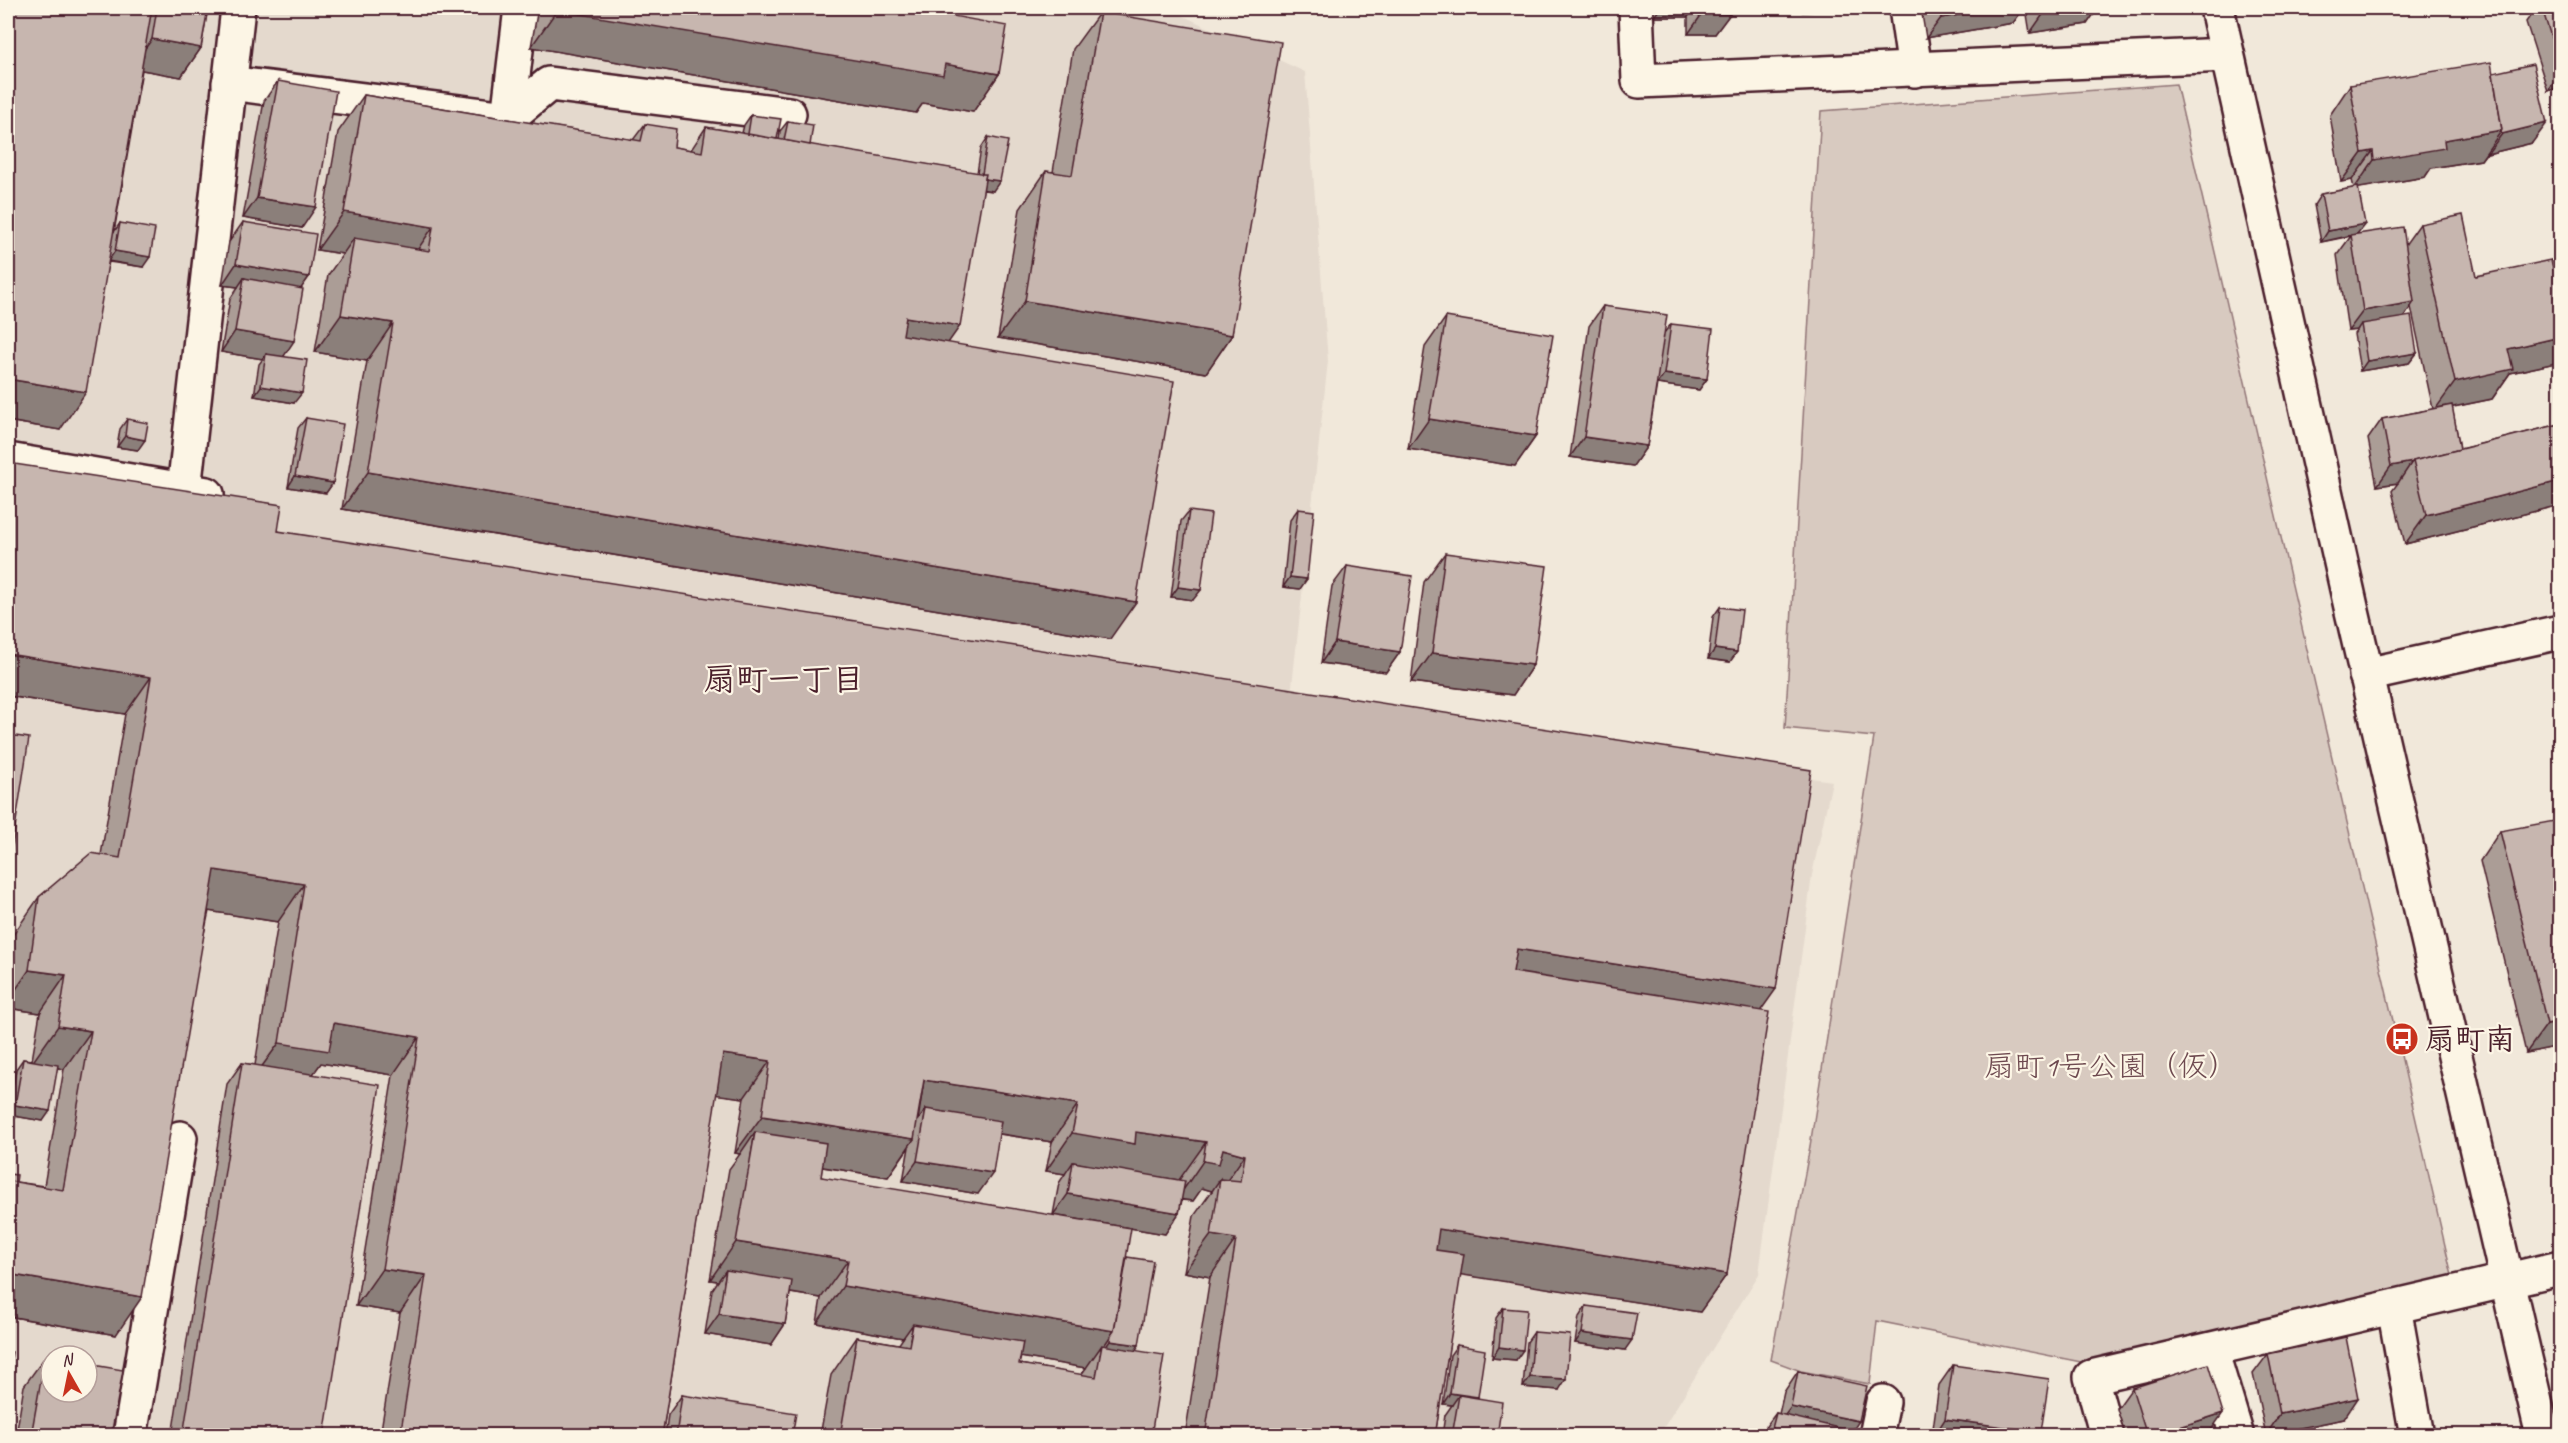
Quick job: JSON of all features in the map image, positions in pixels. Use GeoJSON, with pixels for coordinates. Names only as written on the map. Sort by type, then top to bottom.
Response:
{"type":"FeatureCollection","features":[{"type":"Feature","properties":{"kind":"street"},"geometry":{"type":"LineString","coordinates":[[184,490],[238,8]]}},
{"type":"Feature","properties":{"kind":"street"},"geometry":{"type":"LineString","coordinates":[[508,118],[521,8]]}},
{"type":"Feature","properties":{"kind":"street"},"geometry":{"type":"LineString","coordinates":[[1636,8],[1639,81],[2226,56]]}},
{"type":"Feature","properties":{"kind":"street"},"geometry":{"type":"LineString","coordinates":[[1906,8],[1915,70]]}},
{"type":"Feature","properties":{"kind":"street"},"geometry":{"type":"LineString","coordinates":[[2217,8],[2366,675],[2543,1436]]}},
{"type":"Feature","properties":{"kind":"street"},"geometry":{"type":"LineString","coordinates":[[229,83],[508,118],[549,84],[789,114]]}},
{"type":"Feature","properties":{"kind":"street"},"geometry":{"type":"LineString","coordinates":[[8,460],[225,497]]}},
{"type":"Feature","properties":{"kind":"street"},"geometry":{"type":"LineString","coordinates":[[2366,675],[2560,632]]}},
{"type":"Feature","properties":{"kind":"street"},"geometry":{"type":"LineString","coordinates":[[130,1436],[180,1138]]}},
{"type":"Feature","properties":{"kind":"street"},"geometry":{"type":"LineString","coordinates":[[2107,1436],[2091,1377],[2560,1268]]}},
{"type":"Feature","properties":{"kind":"street"},"geometry":{"type":"LineString","coordinates":[[2394,1307],[2417,1436]]}},
{"type":"Feature","properties":{"kind":"street"},"geometry":{"type":"LineString","coordinates":[[2211,1350],[2237,1436]]}},
{"type":"Feature","properties":{"kind":"street"},"geometry":{"type":"LineString","coordinates":[[1876,1436],[1883,1402]]}},
{"type":"Feature","properties":{"kind":"shaded area"},"geometry":{"type":"Polygon","coordinates":[[[8,8],[1166,8],[1305,72],[1328,361],[1290,704],[1832,781],[1812,875],[1759,1274],[1659,1435],[8,1435],[8,8]]]}},
{"type":"Feature","properties":{"kind":"green space","name":"扇町1号公園（仮）"},"geometry":{"type":"Polygon","coordinates":[[[2176,84],[2453,1280],[2086,1363],[1877,1321],[1870,1384],[1801,1371],[1771,1360],[1810,1146],[1874,737],[1785,728],[1821,111],[2176,84]]]}},
{"type":"Feature","properties":{"kind":"building"},"geometry":{"type":"Polygon","coordinates":[[[8,8],[152,8],[86,392],[8,379],[8,8]]]}},
{"type":"Feature","properties":{"kind":"building"},"geometry":{"type":"Polygon","coordinates":[[[157,8],[208,8],[201,48],[152,39],[157,8]]]}},
{"type":"Feature","properties":{"kind":"building"},"geometry":{"type":"Polygon","coordinates":[[[558,8],[954,8],[953,16],[1007,26],[999,74],[945,64],[943,75],[557,10],[558,8]]]}},
{"type":"Feature","properties":{"kind":"building"},"geometry":{"type":"Polygon","coordinates":[[[1702,8],[1729,8],[1730,14],[1702,14],[1702,8]]]}},
{"type":"Feature","properties":{"kind":"building"},"geometry":{"type":"Polygon","coordinates":[[[1939,8],[2000,8],[1941,18],[1939,8]]]}},
{"type":"Feature","properties":{"kind":"building"},"geometry":{"type":"Polygon","coordinates":[[[2043,8],[2076,8],[2044,13],[2043,8]]]}},
{"type":"Feature","properties":{"kind":"building"},"geometry":{"type":"Polygon","coordinates":[[[2542,8],[2560,8],[2560,66],[2542,8]]]}},
{"type":"Feature","properties":{"kind":"building"},"geometry":{"type":"Polygon","coordinates":[[[1100,12],[1281,42],[1232,335],[1025,301],[1046,171],[1072,175],[1100,12]]]}},
{"type":"Feature","properties":{"kind":"building"},"geometry":{"type":"Polygon","coordinates":[[[2491,62],[2502,130],[2444,140],[2445,148],[2374,160],[2373,151],[2362,153],[2350,85],[2491,62]]]}},
{"type":"Feature","properties":{"kind":"building"},"geometry":{"type":"Polygon","coordinates":[[[2533,64],[2547,123],[2502,134],[2493,73],[2533,64]]]}},
{"type":"Feature","properties":{"kind":"building"},"geometry":{"type":"Polygon","coordinates":[[[278,81],[336,91],[316,207],[257,198],[278,81]]]}},
{"type":"Feature","properties":{"kind":"building"},"geometry":{"type":"Polygon","coordinates":[[[364,95],[641,141],[645,124],[676,129],[674,147],[702,152],[706,127],[986,174],[960,326],[906,317],[903,335],[1174,381],[1136,602],[368,472],[393,323],[341,315],[354,238],[429,251],[433,227],[344,212],[364,95]]]}},
{"type":"Feature","properties":{"kind":"building"},"geometry":{"type":"Polygon","coordinates":[[[751,115],[781,119],[777,139],[748,134],[751,115]]]}},
{"type":"Feature","properties":{"kind":"building"},"geometry":{"type":"Polygon","coordinates":[[[788,121],[813,125],[810,145],[784,140],[788,121]]]}},
{"type":"Feature","properties":{"kind":"building"},"geometry":{"type":"Polygon","coordinates":[[[988,137],[1008,141],[1000,181],[985,179],[986,174],[982,174],[988,137]]]}},
{"type":"Feature","properties":{"kind":"building"},"geometry":{"type":"Polygon","coordinates":[[[2358,187],[2365,224],[2328,231],[2321,194],[2358,187]]]}},
{"type":"Feature","properties":{"kind":"building"},"geometry":{"type":"Polygon","coordinates":[[[2463,215],[2476,276],[2551,260],[2555,275],[2560,274],[2560,337],[2508,349],[2513,369],[2455,382],[2420,224],[2463,215]]]}},
{"type":"Feature","properties":{"kind":"building"},"geometry":{"type":"Polygon","coordinates":[[[243,222],[316,234],[309,277],[236,264],[243,222]]]}},
{"type":"Feature","properties":{"kind":"building"},"geometry":{"type":"Polygon","coordinates":[[[120,223],[155,229],[150,257],[115,251],[120,223]]]}},
{"type":"Feature","properties":{"kind":"building"},"geometry":{"type":"Polygon","coordinates":[[[2403,227],[2414,302],[2363,311],[2351,235],[2403,227]]]}},
{"type":"Feature","properties":{"kind":"building"},"geometry":{"type":"Polygon","coordinates":[[[244,278],[303,289],[294,341],[235,331],[244,278]]]}},
{"type":"Feature","properties":{"kind":"building"},"geometry":{"type":"Polygon","coordinates":[[[1603,306],[1667,315],[1647,446],[1584,437],[1603,306]]]}},
{"type":"Feature","properties":{"kind":"building"},"geometry":{"type":"Polygon","coordinates":[[[2411,316],[2417,353],[2367,361],[2361,324],[2411,316]]]}},
{"type":"Feature","properties":{"kind":"building"},"geometry":{"type":"Polygon","coordinates":[[[1446,317],[1553,335],[1536,436],[1429,419],[1446,317]]]}},
{"type":"Feature","properties":{"kind":"building"},"geometry":{"type":"Polygon","coordinates":[[[1671,324],[1713,329],[1707,379],[1664,374],[1671,324]]]}},
{"type":"Feature","properties":{"kind":"building"},"geometry":{"type":"Polygon","coordinates":[[[266,354],[307,360],[302,393],[261,386],[266,354]]]}},
{"type":"Feature","properties":{"kind":"building"},"geometry":{"type":"Polygon","coordinates":[[[2452,405],[2460,449],[2391,466],[2382,419],[2452,405]]]}},
{"type":"Feature","properties":{"kind":"building"},"geometry":{"type":"Polygon","coordinates":[[[306,418],[343,424],[333,483],[295,476],[306,418]]]}},
{"type":"Feature","properties":{"kind":"building"},"geometry":{"type":"Polygon","coordinates":[[[127,419],[148,423],[145,440],[125,436],[127,419]]]}},
{"type":"Feature","properties":{"kind":"building"},"geometry":{"type":"Polygon","coordinates":[[[2560,424],[2560,481],[2426,515],[2413,461],[2560,424]]]}},
{"type":"Feature","properties":{"kind":"building"},"geometry":{"type":"Polygon","coordinates":[[[8,463],[282,505],[278,531],[1811,770],[1776,989],[1517,949],[1513,972],[1769,1012],[1727,1274],[1439,1229],[1436,1250],[1464,1254],[1435,1436],[1205,1436],[1236,1239],[1211,1235],[1220,1179],[1241,1181],[1245,1155],[1223,1149],[1219,1164],[1203,1161],[1206,1142],[1136,1132],[1135,1144],[1072,1133],[1078,1104],[924,1080],[914,1139],[762,1116],[770,1061],[723,1054],[662,1436],[400,1436],[426,1275],[382,1269],[419,1037],[334,1023],[329,1051],[279,1043],[304,884],[215,870],[142,1297],[8,1274],[10,1181],[63,1190],[91,1031],[58,1026],[66,975],[29,970],[39,897],[91,853],[120,858],[151,677],[8,654],[8,463]]]}},
{"type":"Feature","properties":{"kind":"building"},"geometry":{"type":"Polygon","coordinates":[[[1298,509],[1314,511],[1307,579],[1290,577],[1298,509]]]}},
{"type":"Feature","properties":{"kind":"building"},"geometry":{"type":"Polygon","coordinates":[[[1189,511],[1211,514],[1201,590],[1178,587],[1189,511]]]}},
{"type":"Feature","properties":{"kind":"building"},"geometry":{"type":"Polygon","coordinates":[[[1445,553],[1547,566],[1533,665],[1432,653],[1445,553]]]}},
{"type":"Feature","properties":{"kind":"building"},"geometry":{"type":"Polygon","coordinates":[[[1347,566],[1412,576],[1400,652],[1335,642],[1347,566]]]}},
{"type":"Feature","properties":{"kind":"building"},"geometry":{"type":"Polygon","coordinates":[[[1720,607],[1742,610],[1737,652],[1715,649],[1720,607]]]}},
{"type":"Feature","properties":{"kind":"building"},"geometry":{"type":"Polygon","coordinates":[[[8,735],[29,738],[8,873],[8,735]]]}},
{"type":"Feature","properties":{"kind":"building"},"geometry":{"type":"Polygon","coordinates":[[[2554,821],[2560,844],[2560,1021],[2547,1024],[2500,831],[2554,821]]]}},
{"type":"Feature","properties":{"kind":"building"},"geometry":{"type":"Polygon","coordinates":[[[23,1059],[58,1065],[50,1111],[15,1105],[23,1059]]]}},
{"type":"Feature","properties":{"kind":"building"},"geometry":{"type":"Polygon","coordinates":[[[242,1063],[380,1085],[324,1436],[183,1436],[242,1063]]]}},
{"type":"Feature","properties":{"kind":"building"},"geometry":{"type":"Polygon","coordinates":[[[926,1109],[1001,1121],[993,1173],[917,1161],[926,1109]]]}},
{"type":"Feature","properties":{"kind":"building"},"geometry":{"type":"Polygon","coordinates":[[[755,1132],[826,1143],[821,1177],[1131,1228],[1114,1331],[843,1286],[848,1260],[736,1242],[755,1132]]]}},
{"type":"Feature","properties":{"kind":"building"},"geometry":{"type":"Polygon","coordinates":[[[1073,1162],[1185,1181],[1179,1213],[1068,1194],[1073,1162]]]}},
{"type":"Feature","properties":{"kind":"building"},"geometry":{"type":"Polygon","coordinates":[[[8,1174],[17,1175],[16,1182],[10,1181],[8,1185],[8,1174]]]}},
{"type":"Feature","properties":{"kind":"building"},"geometry":{"type":"Polygon","coordinates":[[[1127,1257],[1153,1261],[1139,1345],[1110,1341],[1114,1331],[1127,1257]]]}},
{"type":"Feature","properties":{"kind":"building"},"geometry":{"type":"Polygon","coordinates":[[[726,1270],[792,1281],[785,1324],[719,1314],[726,1270]]]}},
{"type":"Feature","properties":{"kind":"building"},"geometry":{"type":"Polygon","coordinates":[[[1586,1306],[1637,1313],[1632,1340],[1582,1333],[1586,1306]]]}},
{"type":"Feature","properties":{"kind":"building"},"geometry":{"type":"Polygon","coordinates":[[[1503,1308],[1527,1310],[1523,1350],[1499,1347],[1503,1308]]]}},
{"type":"Feature","properties":{"kind":"building"},"geometry":{"type":"Polygon","coordinates":[[[913,1324],[1023,1342],[1019,1364],[1096,1377],[1102,1345],[1164,1355],[1151,1436],[840,1436],[857,1337],[909,1346],[913,1324]]]}},
{"type":"Feature","properties":{"kind":"building"},"geometry":{"type":"Polygon","coordinates":[[[1534,1332],[1570,1335],[1566,1379],[1530,1377],[1534,1332]]]}},
{"type":"Feature","properties":{"kind":"building"},"geometry":{"type":"Polygon","coordinates":[[[2346,1337],[2358,1398],[2280,1414],[2268,1354],[2346,1337]]]}},
{"type":"Feature","properties":{"kind":"building"},"geometry":{"type":"Polygon","coordinates":[[[1457,1345],[1485,1350],[1478,1397],[1450,1393],[1457,1345]]]}},
{"type":"Feature","properties":{"kind":"building"},"geometry":{"type":"Polygon","coordinates":[[[8,1352],[12,1352],[8,1379],[8,1352]]]}},
{"type":"Feature","properties":{"kind":"building"},"geometry":{"type":"Polygon","coordinates":[[[2208,1364],[2223,1413],[2147,1436],[2132,1388],[2208,1364]]]}},
{"type":"Feature","properties":{"kind":"building"},"geometry":{"type":"Polygon","coordinates":[[[1953,1365],[2049,1379],[2041,1432],[1945,1419],[1953,1365]]]}},
{"type":"Feature","properties":{"kind":"building"},"geometry":{"type":"Polygon","coordinates":[[[99,1366],[123,1370],[111,1436],[31,1436],[39,1391],[39,1404],[99,1404],[99,1366]]]}},
{"type":"Feature","properties":{"kind":"building"},"geometry":{"type":"Polygon","coordinates":[[[1798,1371],[1867,1386],[1859,1421],[1791,1407],[1798,1371]]]}},
{"type":"Feature","properties":{"kind":"building"},"geometry":{"type":"Polygon","coordinates":[[[682,1395],[796,1413],[792,1436],[676,1436],[682,1395]]]}},
{"type":"Feature","properties":{"kind":"building"},"geometry":{"type":"Polygon","coordinates":[[[1459,1395],[1502,1402],[1497,1436],[1452,1436],[1459,1395]]]}},
{"type":"Feature","properties":{"kind":"building"},"geometry":{"type":"Polygon","coordinates":[[[1776,1413],[1868,1435],[1868,1436],[1770,1436],[1776,1413]]]}},
{"type":"Feature","properties":{"kind":"place","name":"扇町南"},"geometry":{"type":"Point","coordinates":[2402,1039]}},
{"type":"Feature","properties":{"kind":"district","name":"扇町一丁目"},"geometry":{"type":"Point","coordinates":[784,679]}}]}
